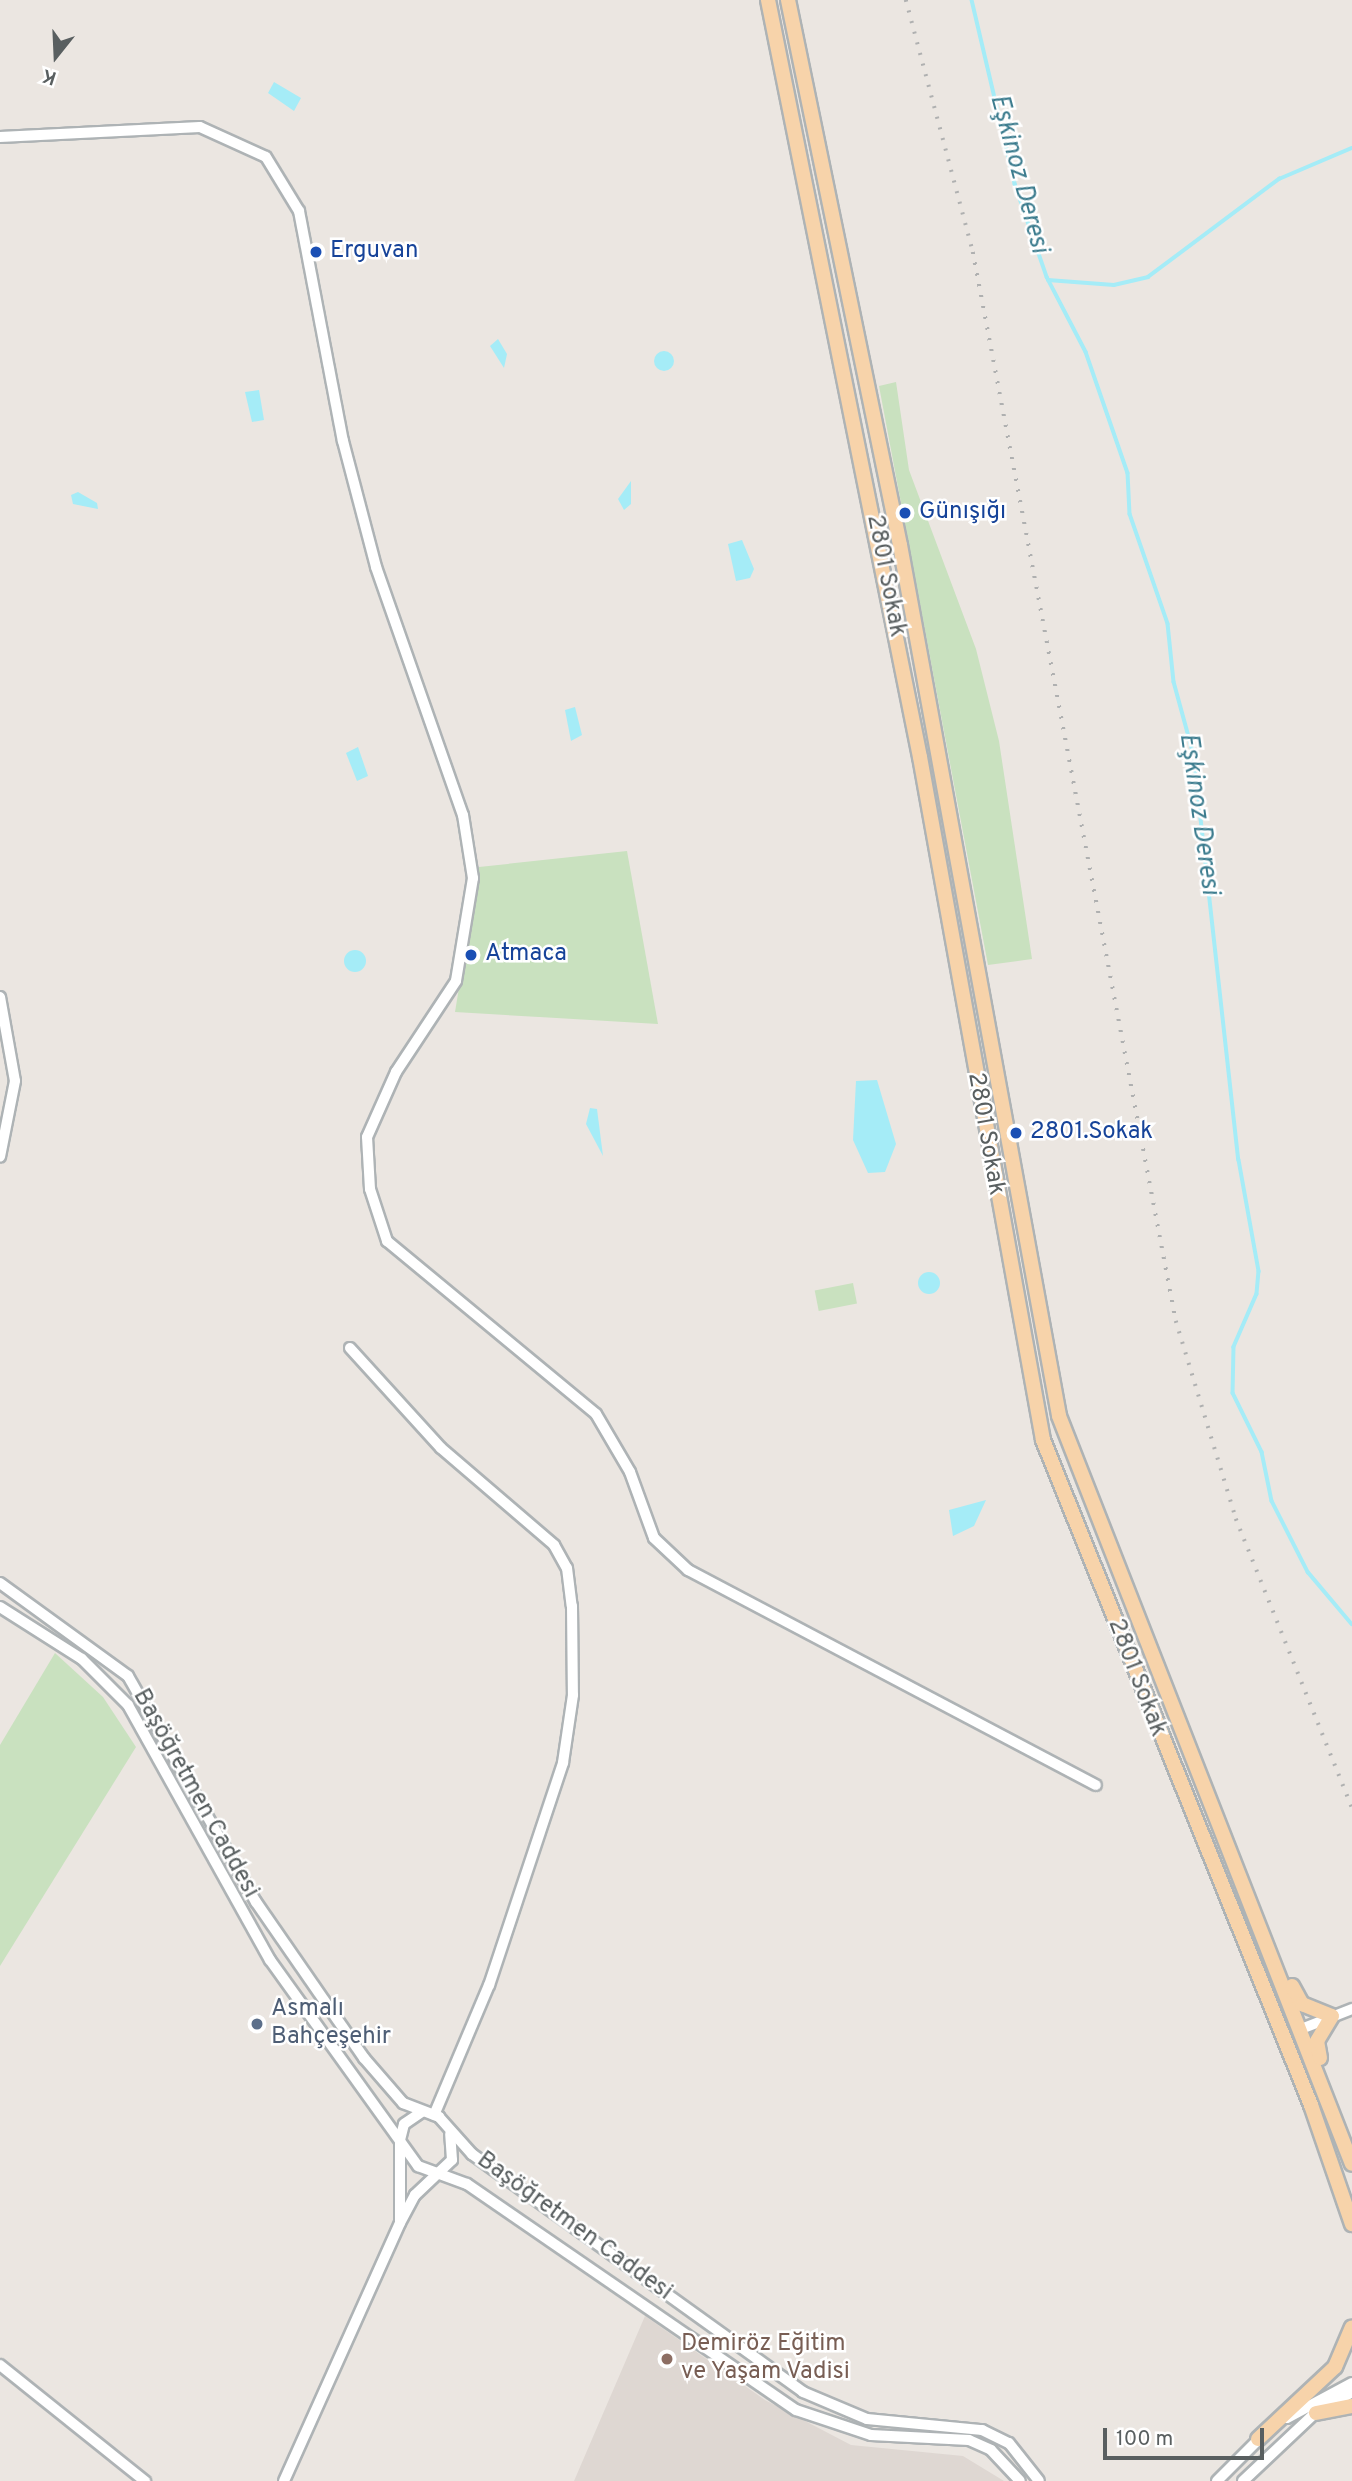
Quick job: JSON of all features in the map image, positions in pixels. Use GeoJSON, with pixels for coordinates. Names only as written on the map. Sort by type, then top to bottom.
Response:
{"type":"FeatureCollection","features":[{"type":"Feature","properties":{"kind":"main road","name":"2801 Sokak"},"geometry":{"type":"LineString","coordinates":[[768,0],[920,757],[1042,1440],[1283,2037],[1352,2224]]}},
{"type":"Feature","properties":{"kind":"main road","name":"2801 Sokak"},"geometry":{"type":"LineString","coordinates":[[788,0],[900,545],[1053,1392],[1347,2150]]}},
{"type":"Feature","properties":{"kind":"main road"},"geometry":{"type":"LineString","coordinates":[[1262,1932],[1302,2004],[1332,2016],[1316,2047],[1352,2164]]}},
{"type":"Feature","properties":{"kind":"main road"},"geometry":{"type":"LineString","coordinates":[[1283,2037],[1301,2029]]}},
{"type":"Feature","properties":{"kind":"main road"},"geometry":{"type":"LineString","coordinates":[[1258,2439],[1335,2367],[1352,2327]]}},
{"type":"Feature","properties":{"kind":"main road"},"geometry":{"type":"LineString","coordinates":[[1316,2413],[1352,2406]]}},
{"type":"Feature","properties":{"kind":"street"},"geometry":{"type":"LineString","coordinates":[[0,137],[200,127],[266,157],[299,212],[346,454],[376,567],[463,815],[473,878],[456,981],[396,1072],[367,1137],[370,1189],[387,1241],[596,1415],[630,1472],[654,1538],[688,1570],[1096,1785]]}},
{"type":"Feature","properties":{"kind":"street"},"geometry":{"type":"LineString","coordinates":[[0,997],[15,1081],[0,1157]]}},
{"type":"Feature","properties":{"kind":"street"},"geometry":{"type":"LineString","coordinates":[[350,1348],[441,1448],[554,1545],[567,1568],[572,1605],[573,1695],[563,1763],[489,1985],[434,2115]]}},
{"type":"Feature","properties":{"kind":"street","name":"Başöğretmen Caddesi"},"geometry":{"type":"LineString","coordinates":[[0,1583],[128,1676],[256,1902],[386,2088],[422,2112],[434,2115],[446,2123],[472,2154],[803,2392],[867,2419],[982,2430],[1009,2443],[1039,2481]]}},
{"type":"Feature","properties":{"kind":"street"},"geometry":{"type":"LineString","coordinates":[[2,1608],[14,1592]]}},
{"type":"Feature","properties":{"kind":"street","name":"Başöğretmen Caddesi"},"geometry":{"type":"LineString","coordinates":[[2,1608],[90,1665],[128,1705],[270,1960],[418,2166],[467,2184],[796,2410],[871,2435],[969,2440],[991,2450],[1020,2481]]}},
{"type":"Feature","properties":{"kind":"street"},"geometry":{"type":"LineString","coordinates":[[1301,2029],[1351,2009]]}},
{"type":"Feature","properties":{"kind":"street"},"geometry":{"type":"LineString","coordinates":[[400,2224],[400,2140],[404,2123],[422,2112]]}},
{"type":"Feature","properties":{"kind":"street"},"geometry":{"type":"LineString","coordinates":[[284,2481],[400,2224],[438,2172],[452,2160],[455,2146],[446,2123]]}},
{"type":"Feature","properties":{"kind":"street"},"geometry":{"type":"LineString","coordinates":[[0,2365],[145,2481]]}},
{"type":"Feature","properties":{"kind":"street"},"geometry":{"type":"LineString","coordinates":[[1217,2481],[1258,2439],[1352,2383]]}},
{"type":"Feature","properties":{"kind":"street"},"geometry":{"type":"LineString","coordinates":[[1244,2481],[1316,2413],[1352,2392]]}},
{"type":"Feature","properties":{"kind":"shaded area","name":"Demiröz Eğitim ve Yaşam Vadisi"},"geometry":{"type":"Polygon","coordinates":[[[645,2316],[765,2400],[851,2445],[963,2456],[1004,2481],[574,2481],[645,2316]]]}},
{"type":"Feature","properties":{"kind":"green space"},"geometry":{"type":"Polygon","coordinates":[[[896,382],[909,470],[976,649],[999,741],[1032,959],[988,965],[879,386],[896,382]]]}},
{"type":"Feature","properties":{"kind":"green space"},"geometry":{"type":"Polygon","coordinates":[[[627,851],[658,1024],[455,1012],[479,867],[627,851]]]}},
{"type":"Feature","properties":{"kind":"green space"},"geometry":{"type":"Polygon","coordinates":[[[853,1283],[857,1304],[819,1311],[815,1290],[853,1283]]]}},
{"type":"Feature","properties":{"kind":"green space"},"geometry":{"type":"Polygon","coordinates":[[[55,1653],[103,1697],[136,1747],[0,1966],[0,1745],[55,1653]]]}},
{"type":"Feature","properties":{"kind":"water"},"geometry":{"type":"Polygon","coordinates":[[[274,82],[301,98],[294,111],[268,93],[274,82]]]}},
{"type":"Feature","properties":{"kind":"water"},"geometry":{"type":"Polygon","coordinates":[[[498,339],[507,354],[504,368],[490,346],[498,339]]]}},
{"type":"Feature","properties":{"kind":"water"},"geometry":{"type":"Polygon","coordinates":[[[664,351],[671,354],[674,361],[671,368],[664,371],[657,368],[654,361],[657,354],[664,351]]]}},
{"type":"Feature","properties":{"kind":"water"},"geometry":{"type":"Polygon","coordinates":[[[259,390],[264,420],[252,422],[245,392],[259,390]]]}},
{"type":"Feature","properties":{"kind":"water"},"geometry":{"type":"Polygon","coordinates":[[[631,481],[631,504],[624,510],[618,499],[631,481]]]}},
{"type":"Feature","properties":{"kind":"water"},"geometry":{"type":"Polygon","coordinates":[[[78,492],[97,503],[98,509],[73,504],[71,495],[78,492]]]}},
{"type":"Feature","properties":{"kind":"water"},"geometry":{"type":"Polygon","coordinates":[[[742,540],[754,569],[750,578],[736,581],[728,544],[742,540]]]}},
{"type":"Feature","properties":{"kind":"water"},"geometry":{"type":"Polygon","coordinates":[[[575,707],[582,735],[571,741],[565,710],[575,707]]]}},
{"type":"Feature","properties":{"kind":"water"},"geometry":{"type":"Polygon","coordinates":[[[358,747],[368,776],[357,781],[346,753],[358,747]]]}},
{"type":"Feature","properties":{"kind":"water"},"geometry":{"type":"Polygon","coordinates":[[[355,950],[365,957],[366,961],[359,971],[355,972],[345,965],[344,961],[351,951],[355,950]]]}},
{"type":"Feature","properties":{"kind":"water"},"geometry":{"type":"Polygon","coordinates":[[[877,1080],[896,1144],[885,1172],[868,1173],[853,1140],[856,1081],[877,1080]]]}},
{"type":"Feature","properties":{"kind":"water"},"geometry":{"type":"Polygon","coordinates":[[[590,1108],[597,1109],[603,1156],[586,1124],[590,1108]]]}},
{"type":"Feature","properties":{"kind":"water"},"geometry":{"type":"Polygon","coordinates":[[[929,1272],[939,1279],[940,1283],[933,1293],[929,1294],[919,1287],[918,1283],[925,1273],[929,1272]]]}},
{"type":"Feature","properties":{"kind":"water"},"geometry":{"type":"Polygon","coordinates":[[[986,1500],[974,1526],[953,1536],[949,1510],[986,1500]]]}},
{"type":"Feature","properties":{"kind":"waterway","name":"Eşkinoz Deresi"},"geometry":{"type":"LineString","coordinates":[[972,0],[1015,184],[1047,277],[1086,352],[1128,473],[1130,514],[1168,624],[1174,682],[1194,755],[1239,1160],[1259,1271],[1257,1294],[1234,1347],[1233,1393],[1262,1452],[1272,1501],[1308,1572],[1352,1624]]}},
{"type":"Feature","properties":{"kind":"waterway"},"geometry":{"type":"LineString","coordinates":[[1048,280],[1114,285],[1148,277],[1279,179],[1352,148]]}},
{"type":"Feature","properties":{"kind":"railway"},"geometry":{"type":"LineString","coordinates":[[906,0],[973,252],[1176,1321],[1236,1519],[1352,1807]]}},
{"type":"Feature","properties":{"kind":"place","name":"Erguvan"},"geometry":{"type":"Point","coordinates":[316,252]}},
{"type":"Feature","properties":{"kind":"place","name":"Günışığı"},"geometry":{"type":"Point","coordinates":[905,513]}},
{"type":"Feature","properties":{"kind":"place","name":"Atmaca"},"geometry":{"type":"Point","coordinates":[471,955]}},
{"type":"Feature","properties":{"kind":"place","name":"2801.Sokak"},"geometry":{"type":"Point","coordinates":[1016,1133]}},
{"type":"Feature","properties":{"kind":"place","name":"Asmalı Bahçeşehir"},"geometry":{"type":"Point","coordinates":[257,2024]}},
{"type":"Feature","properties":{"kind":"place","name":"Demiröz Eğitim ve Yaşam Vadisi"},"geometry":{"type":"Point","coordinates":[667,2359]}}]}
